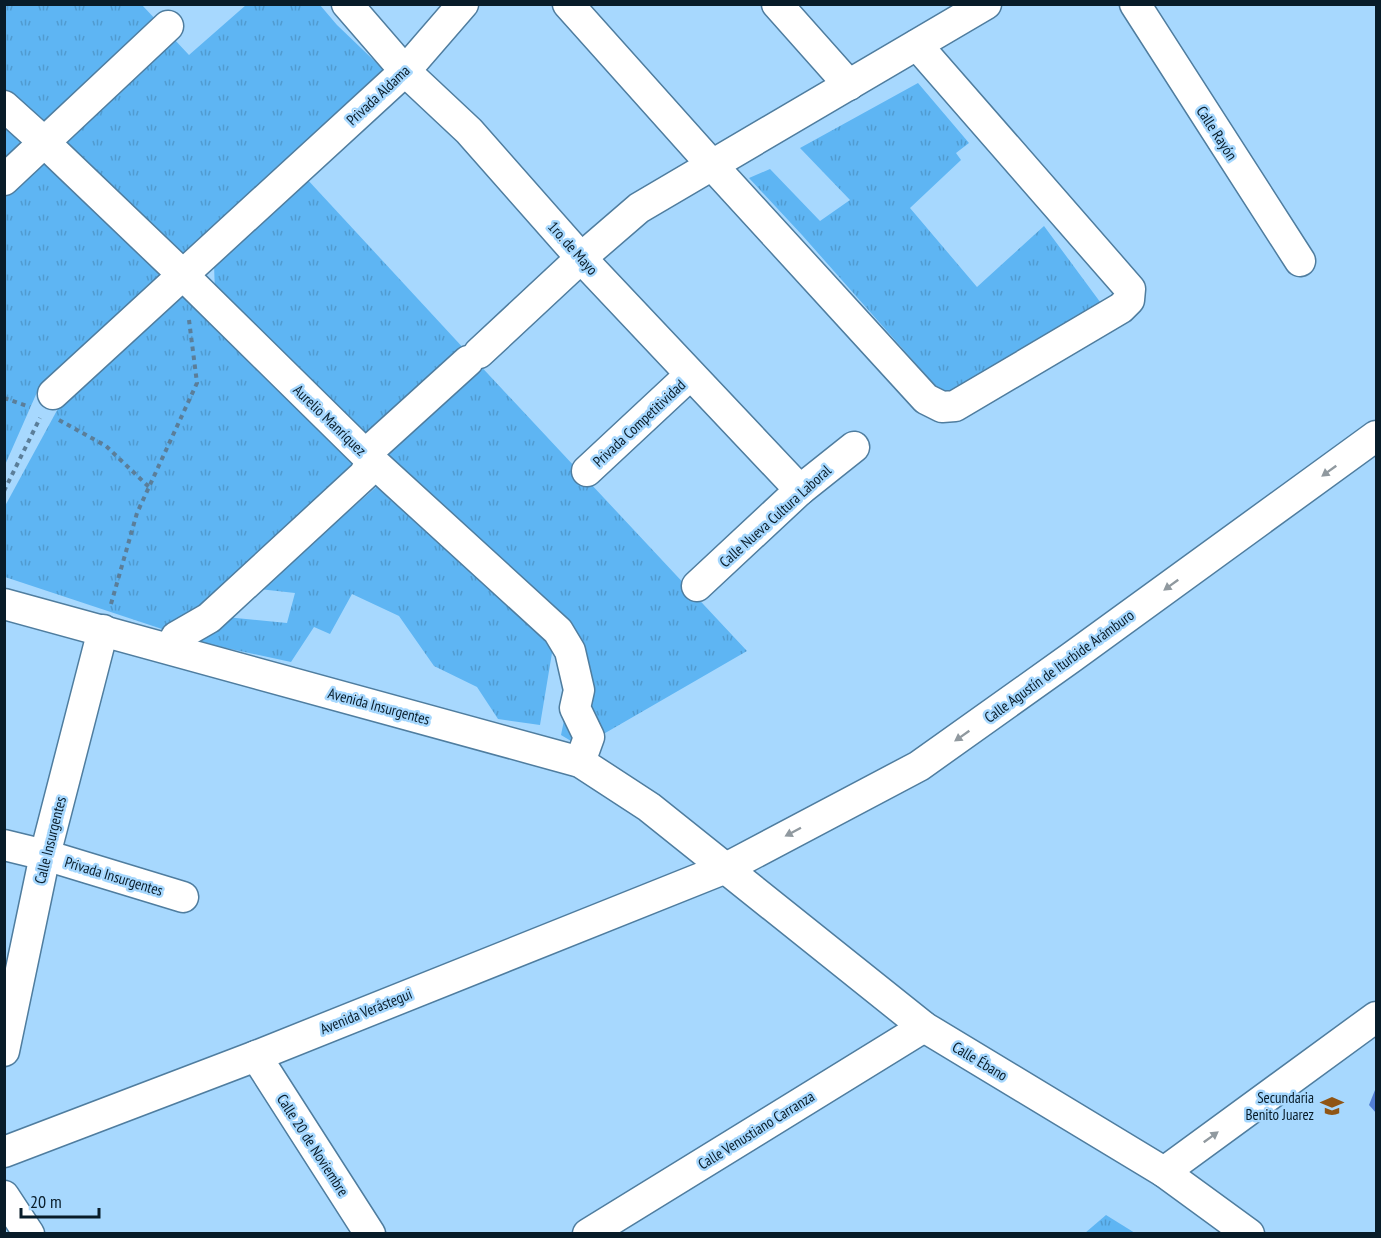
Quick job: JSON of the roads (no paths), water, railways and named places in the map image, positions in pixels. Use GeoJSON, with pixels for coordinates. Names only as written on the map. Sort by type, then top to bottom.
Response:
{"type":"FeatureCollection","features":[{"type":"Feature","properties":{"kind":"street","name":"1ro. de Mayo"},"geometry":{"type":"LineString","coordinates":[[347,4],[405,71],[469,131],[581,258],[800,490]]}},
{"type":"Feature","properties":{"kind":"street"},"geometry":{"type":"LineString","coordinates":[[568,4],[926,399],[942,407],[955,406],[1121,308],[1129,300],[1130,289],[917,45]]}},
{"type":"Feature","properties":{"kind":"street"},"geometry":{"type":"LineString","coordinates":[[777,4],[849,85]]}},
{"type":"Feature","properties":{"kind":"street"},"geometry":{"type":"LineString","coordinates":[[171,649],[176,637],[209,618],[364,475],[372,461],[371,449],[639,208],[986,4]]}},
{"type":"Feature","properties":{"kind":"street","name":"Calle Rayón"},"geometry":{"type":"LineString","coordinates":[[1135,4],[1300,261]]}},
{"type":"Feature","properties":{"kind":"street","name":"Privada Aldama"},"geometry":{"type":"LineString","coordinates":[[48,403],[299,167],[405,71],[458,11]]}},
{"type":"Feature","properties":{"kind":"street"},"geometry":{"type":"LineString","coordinates":[[4,180],[168,26]]}},
{"type":"Feature","properties":{"kind":"street","name":"Aurelio Manríquez"},"geometry":{"type":"LineString","coordinates":[[4,106],[45,142],[183,275],[372,461],[558,631],[570,651],[579,690],[575,708],[589,737],[580,762]]}},
{"type":"Feature","properties":{"kind":"street","name":"Privada Competitividad"},"geometry":{"type":"LineString","coordinates":[[587,471],[690,375]]}},
{"type":"Feature","properties":{"kind":"street","name":"Calle Agustín de Iturbide Arámburo"},"geometry":{"type":"LineString","coordinates":[[726,868],[919,766],[1377,436]]}},
{"type":"Feature","properties":{"kind":"street","name":"Calle Nueva Cultura Laboral"},"geometry":{"type":"LineString","coordinates":[[697,586],[800,490],[854,447]]}},
{"type":"Feature","properties":{"kind":"street","name":"Avenida Insurgentes"},"geometry":{"type":"LineString","coordinates":[[4,604],[580,762],[649,807],[726,868]]}},
{"type":"Feature","properties":{"kind":"street","name":"Calle Insurgentes"},"geometry":{"type":"LineString","coordinates":[[4,1051],[45,855],[104,630]]}},
{"type":"Feature","properties":{"kind":"street","name":"Privada Insurgentes"},"geometry":{"type":"LineString","coordinates":[[4,845],[45,855],[183,897]]}},
{"type":"Feature","properties":{"kind":"street","name":"Calle Ébano"},"geometry":{"type":"LineString","coordinates":[[726,868],[924,1027],[1164,1172],[1249,1233]]}},
{"type":"Feature","properties":{"kind":"street","name":"Avenida Verástegui"},"geometry":{"type":"LineString","coordinates":[[4,1152],[256,1056],[726,868]]}},
{"type":"Feature","properties":{"kind":"street"},"geometry":{"type":"LineString","coordinates":[[1164,1172],[1377,1017]]}},
{"type":"Feature","properties":{"kind":"street","name":"Calle Venustiano Carranza"},"geometry":{"type":"LineString","coordinates":[[588,1233],[924,1027]]}},
{"type":"Feature","properties":{"kind":"street","name":"Calle 20 de Noviembre"},"geometry":{"type":"LineString","coordinates":[[256,1056],[370,1233]]}},
{"type":"Feature","properties":{"kind":"street"},"geometry":{"type":"LineString","coordinates":[[4,1196],[29,1233]]}},
{"type":"Feature","properties":{"kind":"place","name":"Secundaria Benito Juarez"},"geometry":{"type":"Point","coordinates":[1332,1106]}}]}
